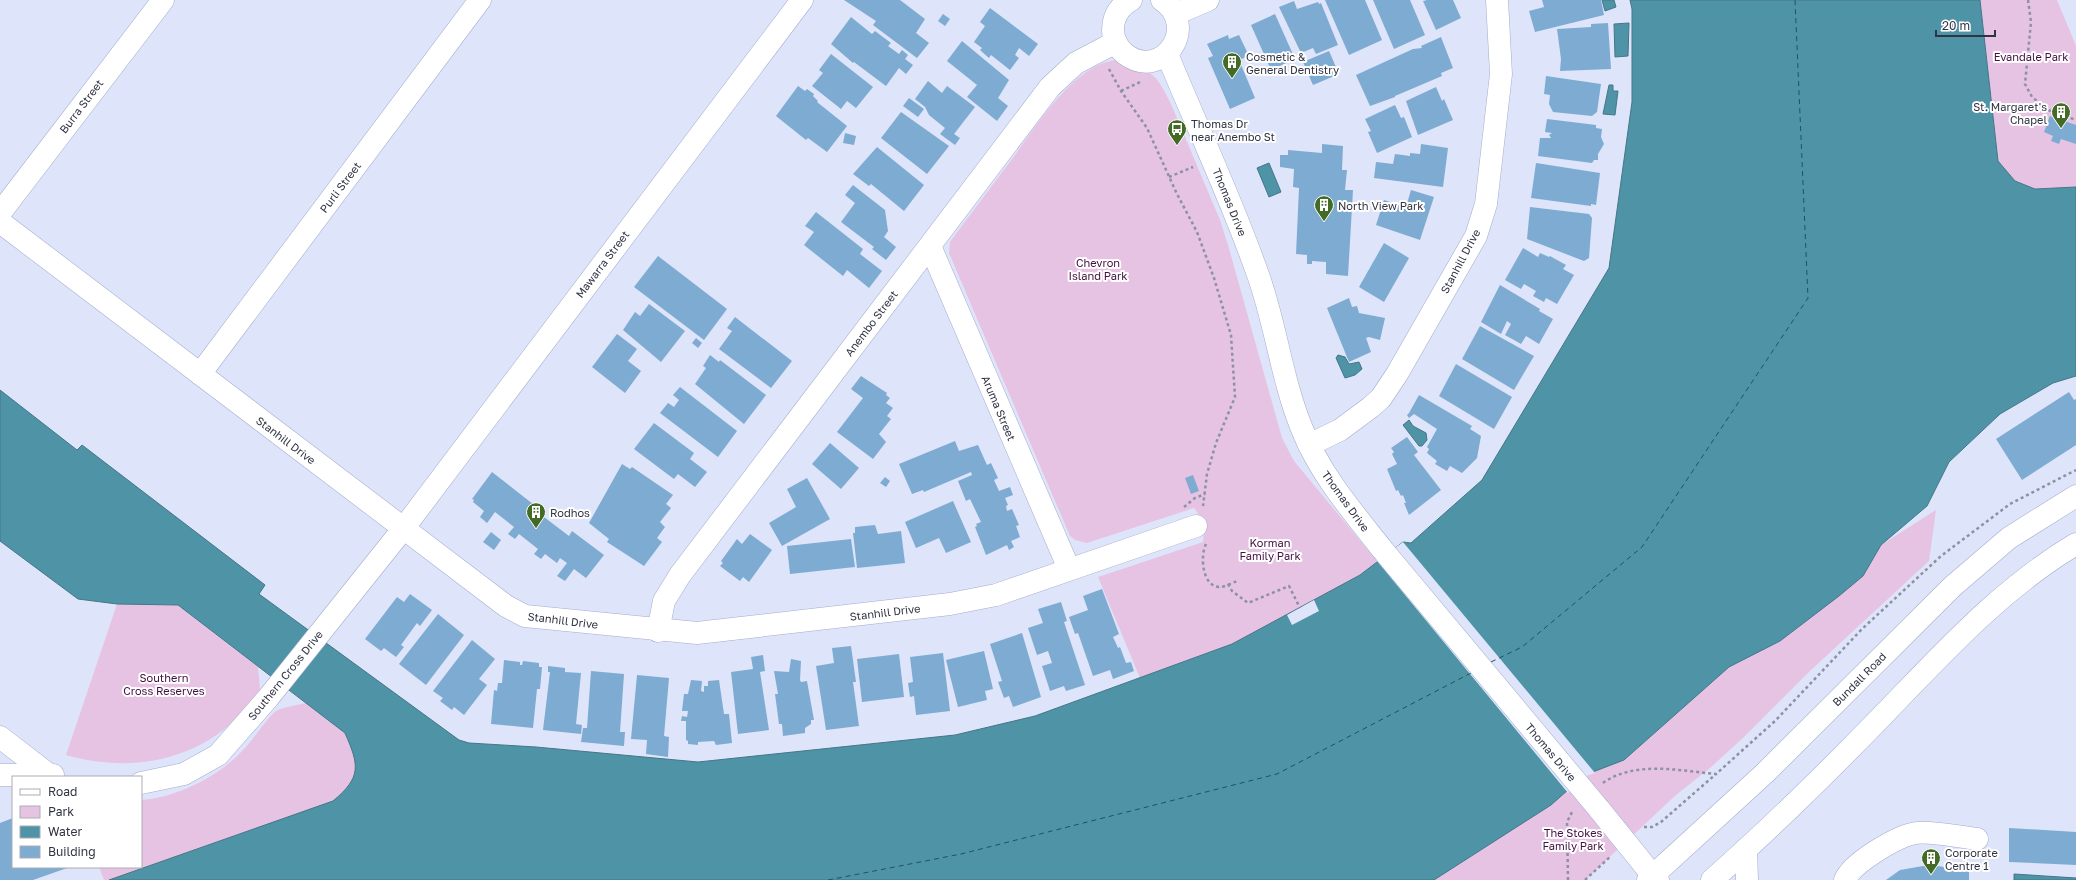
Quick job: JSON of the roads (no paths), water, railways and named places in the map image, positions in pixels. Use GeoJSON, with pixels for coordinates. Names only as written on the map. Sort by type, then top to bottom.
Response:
{"type":"FeatureCollection","features":[{"type":"Feature","properties":{"kind":"street","name":"Burra Street"},"geometry":{"type":"LineString","coordinates":[[0,213],[163,0]]}},
{"type":"Feature","properties":{"kind":"street","name":"Purli Street"},"geometry":{"type":"LineString","coordinates":[[200,374],[480,0]]}},
{"type":"Feature","properties":{"kind":"street","name":"Mawarra Street"},"geometry":{"type":"LineString","coordinates":[[403,529],[802,0]]}},
{"type":"Feature","properties":{"kind":"street"},"geometry":{"type":"LineString","coordinates":[[1131,0],[1119,9],[1114,19],[1113,30],[1116,42],[1122,51],[1138,61],[1150,61],[1167,54],[1176,41],[1179,30],[1169,7],[1208,0]]}},
{"type":"Feature","properties":{"kind":"street","name":"Stanhill Drive"},"geometry":{"type":"LineString","coordinates":[[1309,445],[1340,430],[1381,398],[1397,374],[1476,236],[1486,204],[1501,74],[1497,0]]}},
{"type":"Feature","properties":{"kind":"street","name":"Anembo Street"},"geometry":{"type":"LineString","coordinates":[[658,631],[664,601],[676,580],[1061,75],[1081,59],[1116,42]]}},
{"type":"Feature","properties":{"kind":"street","name":"Thomas Drive"},"geometry":{"type":"LineString","coordinates":[[1167,54],[1224,184],[1258,273],[1294,406],[1309,445],[1320,466],[1344,501],[1382,549],[1599,809],[1653,879]]}},
{"type":"Feature","properties":{"kind":"street","name":"Stanhill Drive"},"geometry":{"type":"LineString","coordinates":[[0,222],[403,529],[506,606],[519,614],[540,619],[658,631],[706,632],[950,604],[996,594],[1202,526]]}},
{"type":"Feature","properties":{"kind":"street","name":"Aruma Street"},"geometry":{"type":"LineString","coordinates":[[930,246],[1069,569]]}},
{"type":"Feature","properties":{"kind":"street","name":"Bundall Road"},"geometry":{"type":"LineString","coordinates":[[1653,879],[1766,773],[1953,586],[2010,538],[2076,496]]}},
{"type":"Feature","properties":{"kind":"street","name":"Southern Cross Drive"},"geometry":{"type":"LineString","coordinates":[[142,782],[184,774],[218,755],[268,698],[403,529]]}},
{"type":"Feature","properties":{"kind":"street"},"geometry":{"type":"LineString","coordinates":[[1712,880],[1880,719],[1965,631],[2018,584],[2076,544]]}},
{"type":"Feature","properties":{"kind":"street"},"geometry":{"type":"LineString","coordinates":[[0,737],[53,776]]}},
{"type":"Feature","properties":{"kind":"street"},"geometry":{"type":"LineString","coordinates":[[0,775],[53,776]]}},
{"type":"Feature","properties":{"kind":"street"},"geometry":{"type":"LineString","coordinates":[[1845,880],[1871,854],[1898,839],[1916,833],[1977,839]]}},
{"type":"Feature","properties":{"kind":"street"},"geometry":{"type":"LineString","coordinates":[[1746,849],[1747,880]]}},
{"type":"Feature","properties":{"kind":"water"},"geometry":{"type":"Polygon","coordinates":[[[1602,0],[1614,0],[1616,7],[1605,11],[1602,0]]]}},
{"type":"Feature","properties":{"kind":"water"},"geometry":{"type":"Polygon","coordinates":[[[1630,0],[1980,0],[1998,161],[2015,181],[2035,189],[2076,187],[2076,376],[2053,383],[2000,414],[1949,462],[1927,506],[1881,545],[1863,576],[1839,596],[1780,641],[1729,667],[1624,760],[1585,775],[1551,805],[1434,880],[109,880],[333,801],[349,785],[355,770],[355,762],[345,733],[178,605],[117,604],[78,599],[0,541],[0,390],[77,450],[82,445],[265,585],[259,594],[459,740],[469,743],[536,747],[698,762],[955,735],[1035,716],[1232,644],[1360,575],[1403,542],[1411,543],[1482,480],[1609,268],[1632,102],[1632,9],[1630,0]]]}},
{"type":"Feature","properties":{"kind":"water"},"geometry":{"type":"Polygon","coordinates":[[[1629,23],[1628,56],[1615,57],[1614,24],[1629,23]]]}},
{"type":"Feature","properties":{"kind":"water"},"geometry":{"type":"Polygon","coordinates":[[[1609,85],[1613,85],[1613,91],[1618,91],[1615,115],[1603,114],[1609,85]]]}},
{"type":"Feature","properties":{"kind":"water"},"geometry":{"type":"Polygon","coordinates":[[[1269,163],[1281,192],[1269,197],[1257,168],[1269,163]]]}},
{"type":"Feature","properties":{"kind":"water"},"geometry":{"type":"Polygon","coordinates":[[[1338,355],[1345,357],[1349,364],[1359,362],[1362,369],[1355,375],[1345,378],[1336,358],[1338,355]]]}},
{"type":"Feature","properties":{"kind":"water"},"geometry":{"type":"Polygon","coordinates":[[[1409,420],[1413,426],[1426,433],[1427,440],[1422,446],[1419,446],[1403,425],[1409,420]]]}},
{"type":"Feature","properties":{"kind":"water"},"geometry":{"type":"Polygon","coordinates":[[[2014,874],[2076,878],[2076,880],[2014,880],[2014,874]]]}},
{"type":"Feature","properties":{"kind":"place","name":"Cosmetic & General Dentistry"},"geometry":{"type":"Point","coordinates":[1232,79]}},
{"type":"Feature","properties":{"kind":"place","name":"St. Margaret's Chapel"},"geometry":{"type":"Point","coordinates":[2061,129]}},
{"type":"Feature","properties":{"kind":"place","name":"Thomas Dr near Anembo St"},"geometry":{"type":"Point","coordinates":[1177,146]}},
{"type":"Feature","properties":{"kind":"place","name":"North View Park"},"geometry":{"type":"Point","coordinates":[1324,222]}},
{"type":"Feature","properties":{"kind":"place","name":"Rodhos"},"geometry":{"type":"Point","coordinates":[536,529]}},
{"type":"Feature","properties":{"kind":"place","name":"Corporate Centre 1"},"geometry":{"type":"Point","coordinates":[1931,875]}},
{"type":"Feature","properties":{"kind":"park label","name":"Evandale Park"},"geometry":{"type":"Point","coordinates":[2031,56]}},
{"type":"Feature","properties":{"kind":"park label","name":"Chevron Island Park"},"geometry":{"type":"Point","coordinates":[1098,268]}},
{"type":"Feature","properties":{"kind":"park label","name":"Korman Family Park"},"geometry":{"type":"Point","coordinates":[1270,548]}},
{"type":"Feature","properties":{"kind":"park label","name":"Southern Cross Reserves"},"geometry":{"type":"Point","coordinates":[164,683]}},
{"type":"Feature","properties":{"kind":"park label","name":"The Stokes Family Park"},"geometry":{"type":"Point","coordinates":[1573,838]}}]}
